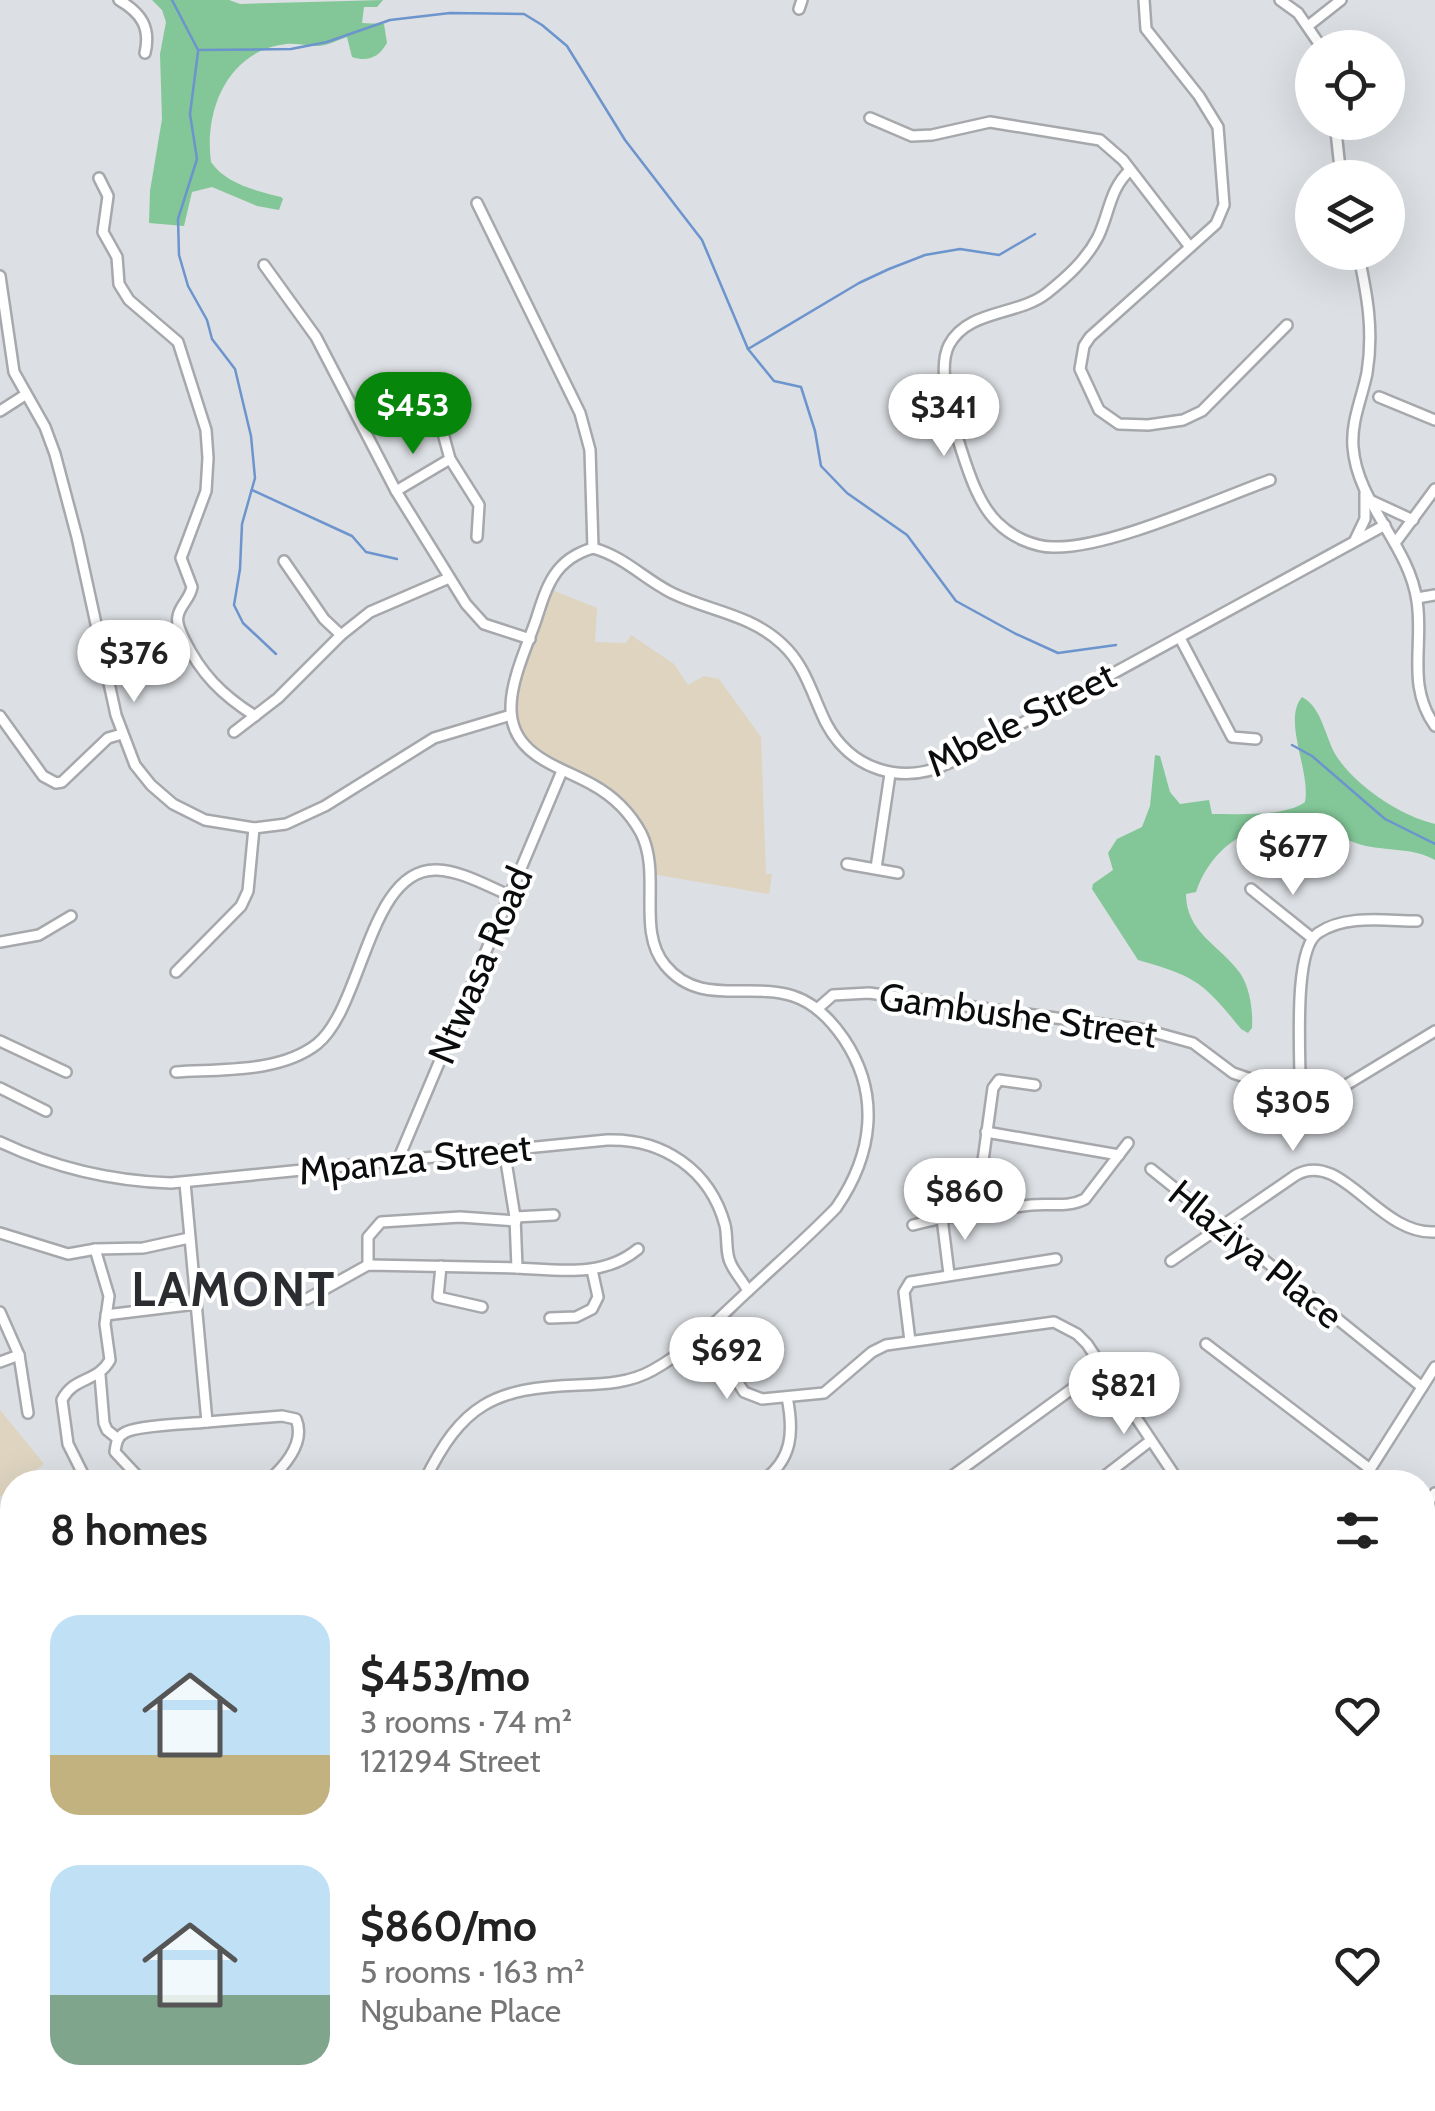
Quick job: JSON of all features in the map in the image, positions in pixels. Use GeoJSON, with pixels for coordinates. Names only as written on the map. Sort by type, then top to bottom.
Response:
{"type":"FeatureCollection","features":[{"type":"Feature","properties":{"kind":"street"},"geometry":{"type":"LineString","coordinates":[[119,0],[142,18],[147,35],[145,53]]}},
{"type":"Feature","properties":{"kind":"street"},"geometry":{"type":"LineString","coordinates":[[1144,0],[1146,30],[1199,96],[1218,128],[1224,210],[1216,224],[1090,337],[1084,346],[1080,369],[1089,393],[1099,410],[1119,424],[1183,420],[1216,400],[1286,325]]}},
{"type":"Feature","properties":{"kind":"street"},"geometry":{"type":"LineString","coordinates":[[1280,0],[1298,13],[1311,30]]}},
{"type":"Feature","properties":{"kind":"street"},"geometry":{"type":"LineString","coordinates":[[1308,26],[1341,0]]}},
{"type":"Feature","properties":{"kind":"street"},"geometry":{"type":"LineString","coordinates":[[870,118],[912,136],[990,122],[1088,135],[1109,145],[1190,248]]}},
{"type":"Feature","properties":{"kind":"street"},"geometry":{"type":"LineString","coordinates":[[1130,170],[1112,192],[1098,237],[1081,262],[1033,303],[974,321],[953,338],[946,350],[947,389],[969,473],[996,521],[1029,542],[1048,547],[1068,547],[1124,532],[1270,480]]}},
{"type":"Feature","properties":{"kind":"street"},"geometry":{"type":"LineString","coordinates":[[99,178],[109,200],[103,232],[117,257],[121,289],[178,342],[206,430],[206,491],[181,558],[192,588],[177,617],[178,628],[210,681],[229,700],[254,716]]}},
{"type":"Feature","properties":{"kind":"street"},"geometry":{"type":"LineString","coordinates":[[431,1470],[454,1432],[496,1398],[524,1388],[633,1379],[671,1359],[836,1208],[850,1188],[864,1155],[868,1130],[868,1092],[852,1051],[830,1021],[817,1008],[790,995],[710,991],[690,986],[674,975],[662,962],[651,933],[652,874],[638,830],[614,799],[529,750],[518,736],[510,703],[556,569],[577,552],[593,548],[592,473],[587,436],[566,381],[477,202]]}},
{"type":"Feature","properties":{"kind":"street"},"geometry":{"type":"LineString","coordinates":[[264,265],[316,337],[396,491],[449,578],[484,624],[530,639]]}},
{"type":"Feature","properties":{"kind":"street"},"geometry":{"type":"LineString","coordinates":[[1362,270],[1371,334],[1352,449],[1365,489],[1395,543],[1417,598],[1417,683],[1421,701],[1435,726]]}},
{"type":"Feature","properties":{"kind":"street"},"geometry":{"type":"LineString","coordinates":[[0,276],[10,354],[25,395],[45,427],[64,484],[122,734],[135,765],[151,786],[172,804],[205,820],[254,828],[300,819],[434,738],[511,715]]}},
{"type":"Feature","properties":{"kind":"street"},"geometry":{"type":"LineString","coordinates":[[0,411],[25,395]]}},
{"type":"Feature","properties":{"kind":"street"},"geometry":{"type":"LineString","coordinates":[[1378,397],[1435,420]]}},
{"type":"Feature","properties":{"kind":"street"},"geometry":{"type":"LineString","coordinates":[[428,398],[450,459],[479,505],[477,536]]}},
{"type":"Feature","properties":{"kind":"street"},"geometry":{"type":"LineString","coordinates":[[396,491],[450,459]]}},
{"type":"Feature","properties":{"kind":"street"},"geometry":{"type":"LineString","coordinates":[[1350,546],[1365,519],[1365,489]]}},
{"type":"Feature","properties":{"kind":"street"},"geometry":{"type":"LineString","coordinates":[[1395,543],[1435,489]]}},
{"type":"Feature","properties":{"kind":"street"},"geometry":{"type":"LineString","coordinates":[[1372,500],[1413,520]]}},
{"type":"Feature","properties":{"kind":"street","name":"Mbele Street"},"geometry":{"type":"LineString","coordinates":[[593,548],[630,563],[670,592],[734,614],[765,630],[804,671],[824,720],[845,748],[870,767],[890,774],[938,768],[1386,525]]}},
{"type":"Feature","properties":{"kind":"street"},"geometry":{"type":"LineString","coordinates":[[284,560],[324,619],[342,635]]}},
{"type":"Feature","properties":{"kind":"street"},"geometry":{"type":"LineString","coordinates":[[234,732],[278,698],[370,612],[449,578]]}},
{"type":"Feature","properties":{"kind":"street"},"geometry":{"type":"LineString","coordinates":[[1417,598],[1435,596]]}},
{"type":"Feature","properties":{"kind":"street"},"geometry":{"type":"LineString","coordinates":[[1180,638],[1232,737],[1256,739]]}},
{"type":"Feature","properties":{"kind":"street"},"geometry":{"type":"LineString","coordinates":[[0,716],[43,776],[56,783],[108,738],[122,734]]}},
{"type":"Feature","properties":{"kind":"street","name":"Ntwasa Road"},"geometry":{"type":"LineString","coordinates":[[398,1160],[562,770]]}},
{"type":"Feature","properties":{"kind":"street"},"geometry":{"type":"LineString","coordinates":[[876,868],[890,774]]}},
{"type":"Feature","properties":{"kind":"street"},"geometry":{"type":"LineString","coordinates":[[176,972],[240,906],[248,891],[254,828]]}},
{"type":"Feature","properties":{"kind":"street"},"geometry":{"type":"LineString","coordinates":[[847,864],[898,873]]}},
{"type":"Feature","properties":{"kind":"street"},"geometry":{"type":"LineString","coordinates":[[176,1072],[284,1060],[319,1042],[340,1015],[392,894],[410,877],[441,870],[509,895]]}},
{"type":"Feature","properties":{"kind":"street"},"geometry":{"type":"LineString","coordinates":[[1251,889],[1312,938]]}},
{"type":"Feature","properties":{"kind":"street"},"geometry":{"type":"LineString","coordinates":[[0,942],[39,935],[71,916]]}},
{"type":"Feature","properties":{"kind":"street"},"geometry":{"type":"LineString","coordinates":[[1300,1092],[1302,962],[1312,938],[1350,920],[1418,921]]}},
{"type":"Feature","properties":{"kind":"street","name":"Gambushe Street"},"geometry":{"type":"LineString","coordinates":[[817,1008],[833,995],[886,994],[1146,1030],[1193,1044],[1252,1082],[1300,1092],[1346,1084],[1435,1031]]}},
{"type":"Feature","properties":{"kind":"street"},"geometry":{"type":"LineString","coordinates":[[0,1041],[66,1072]]}},
{"type":"Feature","properties":{"kind":"street"},"geometry":{"type":"LineString","coordinates":[[980,1212],[978,1198],[986,1132],[996,1083],[1005,1080],[1035,1085]]}},
{"type":"Feature","properties":{"kind":"street"},"geometry":{"type":"LineString","coordinates":[[0,1088],[46,1111]]}},
{"type":"Feature","properties":{"kind":"street"},"geometry":{"type":"LineString","coordinates":[[986,1132],[1119,1155]]}},
{"type":"Feature","properties":{"kind":"street","name":"Mpanza Street"},"geometry":{"type":"LineString","coordinates":[[0,1142],[46,1162],[108,1178],[185,1183],[622,1140],[649,1144],[690,1167],[710,1190],[724,1222],[730,1264],[748,1291]]}},
{"type":"Feature","properties":{"kind":"street"},"geometry":{"type":"LineString","coordinates":[[913,1225],[1037,1204],[1077,1204],[1128,1143]]}},
{"type":"Feature","properties":{"kind":"street"},"geometry":{"type":"LineString","coordinates":[[504,1150],[515,1219],[516,1268]]}},
{"type":"Feature","properties":{"kind":"street","name":"Hlaziya Place"},"geometry":{"type":"LineString","coordinates":[[1151,1169],[1422,1387]]}},
{"type":"Feature","properties":{"kind":"street"},"geometry":{"type":"LineString","coordinates":[[1172,1261],[1310,1169],[1334,1174],[1400,1226],[1435,1232]]}},
{"type":"Feature","properties":{"kind":"street"},"geometry":{"type":"LineString","coordinates":[[185,1183],[207,1422]]}},
{"type":"Feature","properties":{"kind":"street"},"geometry":{"type":"LineString","coordinates":[[368,1265],[368,1236],[381,1222],[554,1215]]}},
{"type":"Feature","properties":{"kind":"street"},"geometry":{"type":"LineString","coordinates":[[942,1218],[949,1274]]}},
{"type":"Feature","properties":{"kind":"street"},"geometry":{"type":"LineString","coordinates":[[0,1233],[60,1253],[76,1254],[144,1248],[189,1238]]}},
{"type":"Feature","properties":{"kind":"street"},"geometry":{"type":"LineString","coordinates":[[307,1299],[368,1265],[592,1270],[620,1262],[638,1249]]}},
{"type":"Feature","properties":{"kind":"street"},"geometry":{"type":"LineString","coordinates":[[95,1250],[109,1296],[106,1331],[111,1355],[100,1374],[104,1423],[118,1439]]}},
{"type":"Feature","properties":{"kind":"street"},"geometry":{"type":"LineString","coordinates":[[910,1341],[904,1289],[916,1280],[1056,1259]]}},
{"type":"Feature","properties":{"kind":"street"},"geometry":{"type":"LineString","coordinates":[[441,1266],[438,1297],[482,1308]]}},
{"type":"Feature","properties":{"kind":"street"},"geometry":{"type":"LineString","coordinates":[[550,1318],[592,1310],[598,1297],[592,1270]]}},
{"type":"Feature","properties":{"kind":"street"},"geometry":{"type":"LineString","coordinates":[[106,1315],[196,1304]]}},
{"type":"Feature","properties":{"kind":"street"},"geometry":{"type":"LineString","coordinates":[[0,1312],[19,1355],[28,1413]]}},
{"type":"Feature","properties":{"kind":"street"},"geometry":{"type":"LineString","coordinates":[[702,1334],[744,1392],[754,1398],[787,1397],[824,1393],[879,1347],[1045,1321],[1077,1334],[1171,1470]]}},
{"type":"Feature","properties":{"kind":"street"},"geometry":{"type":"LineString","coordinates":[[1206,1344],[1370,1469],[1435,1367]]}},
{"type":"Feature","properties":{"kind":"street"},"geometry":{"type":"LineString","coordinates":[[0,1362],[19,1355]]}},
{"type":"Feature","properties":{"kind":"street"},"geometry":{"type":"LineString","coordinates":[[961,1470],[1102,1368]]}},
{"type":"Feature","properties":{"kind":"street"},"geometry":{"type":"LineString","coordinates":[[81,1470],[68,1444],[62,1400],[74,1385],[100,1374]]}},
{"type":"Feature","properties":{"kind":"street"},"geometry":{"type":"LineString","coordinates":[[776,1470],[790,1448],[792,1424],[787,1397]]}},
{"type":"Feature","properties":{"kind":"street"},"geometry":{"type":"LineString","coordinates":[[132,1470],[115,1452],[118,1439],[134,1430],[282,1416],[296,1419],[299,1438],[278,1470]]}},
{"type":"Feature","properties":{"kind":"street"},"geometry":{"type":"LineString","coordinates":[[1113,1470],[1150,1441]]}},
{"type":"Feature","properties":{"kind":"shaded area"},"geometry":{"type":"Polygon","coordinates":[[[547,588],[597,608],[595,642],[626,643],[631,635],[674,664],[688,685],[704,676],[719,679],[761,737],[766,874],[772,874],[769,894],[652,874],[644,838],[614,799],[544,762],[518,736],[511,702],[547,588]]]}},
{"type":"Feature","properties":{"kind":"shaded area"},"geometry":{"type":"Polygon","coordinates":[[[0,1410],[44,1464],[36,1470],[0,1470],[0,1410]]]}},
{"type":"Feature","properties":{"kind":"green space"},"geometry":{"type":"Polygon","coordinates":[[[152,0],[229,0],[240,4],[383,0],[377,7],[364,7],[362,23],[384,24],[387,43],[376,55],[368,59],[352,57],[347,37],[321,46],[286,44],[248,58],[224,86],[211,123],[211,162],[233,181],[281,197],[279,210],[257,206],[212,187],[192,192],[184,226],[149,223],[162,119],[160,54],[166,22],[162,10],[152,0]]]}},
{"type":"Feature","properties":{"kind":"green space"},"geometry":{"type":"Polygon","coordinates":[[[1302,697],[1315,708],[1337,757],[1356,779],[1394,807],[1435,824],[1435,860],[1366,846],[1322,828],[1296,823],[1259,828],[1242,835],[1214,858],[1196,892],[1186,894],[1188,907],[1198,929],[1243,979],[1252,1014],[1248,1033],[1197,983],[1138,960],[1092,889],[1093,884],[1113,870],[1108,853],[1117,839],[1142,827],[1150,806],[1155,755],[1160,756],[1170,792],[1180,804],[1209,800],[1212,814],[1247,814],[1286,810],[1305,802],[1295,719],[1302,697]]]}},
{"type":"Feature","properties":{"kind":"waterway"},"geometry":{"type":"LineString","coordinates":[[172,0],[198,50],[291,49],[327,42],[390,20],[450,13],[524,14],[542,25],[567,46],[625,140],[702,240],[748,349],[774,381],[801,387],[821,466],[847,493],[907,535],[956,601],[1058,653],[1116,645]]}},
{"type":"Feature","properties":{"kind":"waterway"},"geometry":{"type":"LineString","coordinates":[[198,52],[190,114],[197,159],[178,219],[179,255],[212,339],[235,369],[251,436],[255,478],[242,524],[234,605],[243,623],[276,654]]}},
{"type":"Feature","properties":{"kind":"waterway"},"geometry":{"type":"LineString","coordinates":[[748,349],[889,269],[925,255],[960,249],[999,255],[1035,234]]}},
{"type":"Feature","properties":{"kind":"waterway"},"geometry":{"type":"LineString","coordinates":[[252,490],[352,536],[366,552],[397,559]]}},
{"type":"Feature","properties":{"kind":"waterway"},"geometry":{"type":"LineString","coordinates":[[1292,745],[1312,756],[1385,819],[1435,844]]}},
{"type":"Feature","properties":{"kind":"district","name":"LAMONT"},"geometry":{"type":"Point","coordinates":[234,1289]}}]}
